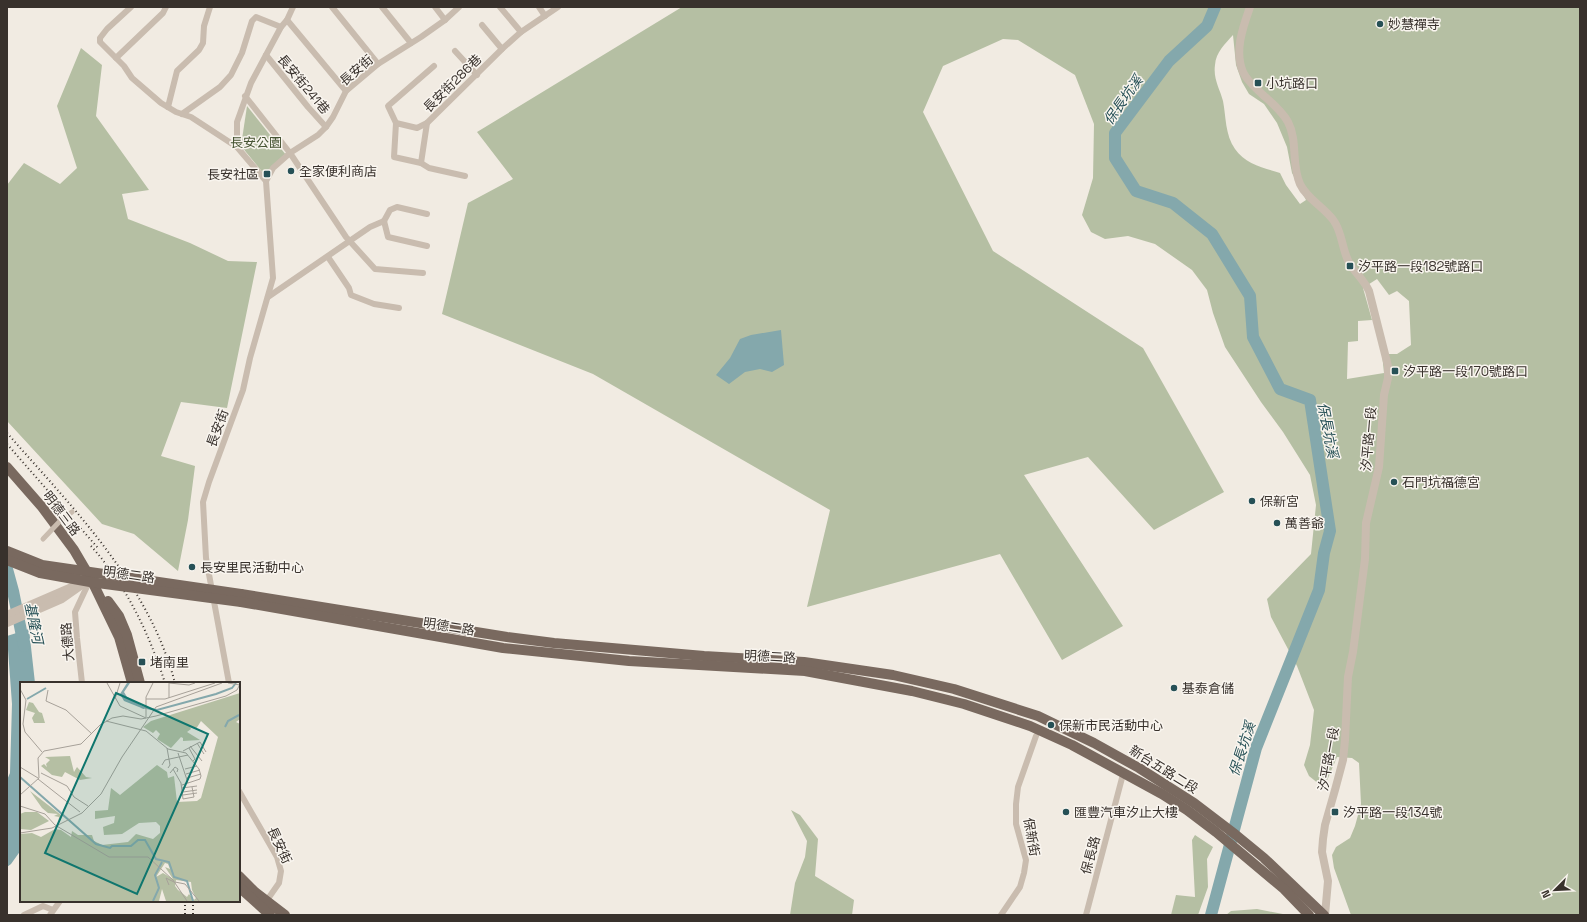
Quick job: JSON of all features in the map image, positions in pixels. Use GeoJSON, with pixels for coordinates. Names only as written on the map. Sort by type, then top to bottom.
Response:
{"type":"FeatureCollection","features":[{"type":"Feature","properties":{"kind":"main road","name":"明德三路"},"geometry":{"type":"LineString","coordinates":[[7,468],[42,507],[74,550],[91,578],[118,616],[127,635],[140,682]]}},
{"type":"Feature","properties":{"kind":"main road","name":"明德二路"},"geometry":{"type":"LineString","coordinates":[[7,551],[42,565],[241,598],[554,643],[704,656],[804,662],[893,675]]}},
{"type":"Feature","properties":{"kind":"main road","name":"明德二路"},"geometry":{"type":"LineString","coordinates":[[7,560],[40,573],[98,583],[241,598],[503,648],[630,661],[804,671],[892,687]]}},
{"type":"Feature","properties":{"kind":"main road","name":"明德三路"},"geometry":{"type":"LineString","coordinates":[[91,578],[119,637],[132,682]]}},
{"type":"Feature","properties":{"kind":"main road","name":"新台五路二段"},"geometry":{"type":"LineString","coordinates":[[893,675],[954,689],[1038,716],[1118,756],[1169,786],[1210,815],[1264,858],[1303,893],[1324,915]]}},
{"type":"Feature","properties":{"kind":"main road","name":"新台五路二段"},"geometry":{"type":"LineString","coordinates":[[892,687],[929,694],[1030,726],[1100,759],[1162,794],[1201,820],[1284,889],[1309,915]]}},
{"type":"Feature","properties":{"kind":"main road"},"geometry":{"type":"LineString","coordinates":[[240,877],[253,895]]}},
{"type":"Feature","properties":{"kind":"main road"},"geometry":{"type":"LineString","coordinates":[[240,888],[253,895],[264,904],[285,915]]}},
{"type":"Feature","properties":{"kind":"main road"},"geometry":{"type":"LineString","coordinates":[[264,904],[270,915]]}},
{"type":"Feature","properties":{"kind":"street"},"geometry":{"type":"LineString","coordinates":[[131,7],[107,29],[100,38],[100,42],[124,66],[132,78],[161,103],[191,117],[237,147],[260,172],[266,181]]}},
{"type":"Feature","properties":{"kind":"street"},"geometry":{"type":"LineString","coordinates":[[116,58],[164,13],[166,7]]}},
{"type":"Feature","properties":{"kind":"street"},"geometry":{"type":"LineString","coordinates":[[168,107],[177,72],[199,50],[203,43],[204,26],[210,7]]}},
{"type":"Feature","properties":{"kind":"street"},"geometry":{"type":"LineString","coordinates":[[237,147],[237,122],[245,96],[293,7]]}},
{"type":"Feature","properties":{"kind":"street"},"geometry":{"type":"LineString","coordinates":[[332,7],[378,64]]}},
{"type":"Feature","properties":{"kind":"street"},"geometry":{"type":"LineString","coordinates":[[382,7],[411,43]]}},
{"type":"Feature","properties":{"kind":"street"},"geometry":{"type":"LineString","coordinates":[[435,7],[445,20]]}},
{"type":"Feature","properties":{"kind":"street","name":"長安街"},"geometry":{"type":"LineString","coordinates":[[228,682],[206,558],[203,502],[208,482],[243,390],[250,358],[273,278],[266,181],[273,168],[290,153],[318,135],[326,127],[333,117],[346,91],[378,64],[445,20],[460,7]]}},
{"type":"Feature","properties":{"kind":"street"},"geometry":{"type":"LineString","coordinates":[[500,7],[521,32],[558,7]]}},
{"type":"Feature","properties":{"kind":"street"},"geometry":{"type":"LineString","coordinates":[[539,7],[545,16]]}},
{"type":"Feature","properties":{"kind":"street","name":"汐平路一段"},"geometry":{"type":"LineString","coordinates":[[1250,7],[1241,36],[1239,50],[1243,72],[1251,84],[1281,111],[1288,123],[1295,153],[1295,171],[1297,178],[1304,192],[1327,212],[1335,223],[1342,238],[1349,263],[1364,281],[1369,291],[1388,366],[1388,378],[1384,395],[1379,467],[1366,523],[1365,559],[1353,652],[1348,677],[1344,746],[1339,775],[1325,825],[1323,839],[1322,852],[1328,881],[1324,915]]}},
{"type":"Feature","properties":{"kind":"street"},"geometry":{"type":"LineString","coordinates":[[182,114],[220,87],[231,75],[242,53],[252,21],[256,17],[281,27]]}},
{"type":"Feature","properties":{"kind":"street"},"geometry":{"type":"LineString","coordinates":[[287,20],[346,91]]}},
{"type":"Feature","properties":{"kind":"street"},"geometry":{"type":"LineString","coordinates":[[482,25],[502,49]]}},
{"type":"Feature","properties":{"kind":"street","name":"長安街286巷"},"geometry":{"type":"LineString","coordinates":[[421,163],[428,123],[476,74],[521,32]]}},
{"type":"Feature","properties":{"kind":"street"},"geometry":{"type":"LineString","coordinates":[[454,51],[476,74]]}},
{"type":"Feature","properties":{"kind":"street","name":"長安街241巷"},"geometry":{"type":"LineString","coordinates":[[266,56],[326,127]]}},
{"type":"Feature","properties":{"kind":"street"},"geometry":{"type":"LineString","coordinates":[[434,66],[388,106],[396,123],[394,157],[421,163],[429,168],[464,176]]}},
{"type":"Feature","properties":{"kind":"street"},"geometry":{"type":"LineString","coordinates":[[245,96],[290,153],[350,241],[375,269],[423,273]]}},
{"type":"Feature","properties":{"kind":"street"},"geometry":{"type":"LineString","coordinates":[[396,123],[417,128],[428,123]]}},
{"type":"Feature","properties":{"kind":"street"},"geometry":{"type":"LineString","coordinates":[[268,297],[370,227],[384,220],[390,210],[397,207],[427,214]]}},
{"type":"Feature","properties":{"kind":"street"},"geometry":{"type":"LineString","coordinates":[[384,220],[388,237],[426,246]]}},
{"type":"Feature","properties":{"kind":"street"},"geometry":{"type":"LineString","coordinates":[[328,256],[349,288],[351,295],[374,304],[399,308]]}},
{"type":"Feature","properties":{"kind":"street"},"geometry":{"type":"LineString","coordinates":[[44,539],[61,520],[72,512]]}},
{"type":"Feature","properties":{"kind":"street"},"geometry":{"type":"LineString","coordinates":[[7,623],[60,596],[91,578]]}},
{"type":"Feature","properties":{"kind":"street","name":"大德路"},"geometry":{"type":"LineString","coordinates":[[82,682],[75,612],[91,578]]}},
{"type":"Feature","properties":{"kind":"street"},"geometry":{"type":"LineString","coordinates":[[7,615],[60,596]]}},
{"type":"Feature","properties":{"kind":"street","name":"保新街"},"geometry":{"type":"LineString","coordinates":[[1002,915],[1020,888],[1024,873],[1026,860],[1016,824],[1016,804],[1018,787],[1036,736]]}},
{"type":"Feature","properties":{"kind":"street","name":"保長路"},"geometry":{"type":"LineString","coordinates":[[1086,915],[1122,778]]}},
{"type":"Feature","properties":{"kind":"street","name":"長安街"},"geometry":{"type":"LineString","coordinates":[[240,793],[277,857],[281,871],[279,883],[264,904]]}},
{"type":"Feature","properties":{"kind":"street"},"geometry":{"type":"LineString","coordinates":[[24,915],[43,906],[52,913],[59,902]]}},
{"type":"Feature","properties":{"kind":"green space"},"geometry":{"type":"Polygon","coordinates":[[[682,7],[1580,7],[1580,915],[1351,915],[1334,868],[1332,855],[1336,847],[1350,838],[1355,826],[1361,804],[1359,763],[1352,758],[1337,757],[1326,783],[1319,784],[1309,776],[1304,765],[1310,745],[1314,710],[1297,666],[1271,617],[1267,599],[1311,554],[1316,505],[1310,475],[1283,432],[1261,402],[1225,347],[1213,313],[1207,290],[1192,270],[1155,244],[1128,236],[1105,239],[1091,232],[1082,215],[1093,178],[1094,124],[1075,75],[1018,40],[1003,39],[943,66],[923,112],[993,251],[1143,348],[1224,492],[1154,530],[1088,457],[1024,475],[1123,626],[1062,660],[1000,554],[807,607],[830,510],[593,374],[442,314],[468,203],[513,179],[477,132],[682,7]],[[1233,35],[1219,52],[1215,70],[1216,79],[1223,101],[1229,138],[1239,154],[1249,162],[1280,173],[1286,185],[1300,204],[1306,200],[1292,173],[1287,147],[1277,123],[1264,104],[1249,94],[1242,82],[1236,65],[1233,35]],[[1377,279],[1363,288],[1372,320],[1358,321],[1358,341],[1348,342],[1347,379],[1384,373],[1382,354],[1397,354],[1411,345],[1409,301],[1397,291],[1389,295],[1377,279]]]}},
{"type":"Feature","properties":{"kind":"green space"},"geometry":{"type":"Polygon","coordinates":[[[81,48],[102,65],[96,116],[149,190],[122,194],[128,219],[190,243],[228,261],[257,262],[227,408],[181,402],[161,456],[195,466],[188,520],[178,571],[134,534],[102,524],[7,421],[7,185],[24,163],[60,184],[77,168],[57,106],[81,48]]]}},
{"type":"Feature","properties":{"kind":"green space","name":"長安公園"},"geometry":{"type":"Polygon","coordinates":[[[247,106],[286,155],[264,174],[241,146],[247,106]]]}},
{"type":"Feature","properties":{"kind":"green space"},"geometry":{"type":"Polygon","coordinates":[[[791,810],[800,815],[818,839],[815,876],[854,900],[852,915],[790,915],[795,883],[805,857],[807,841],[791,810]]]}},
{"type":"Feature","properties":{"kind":"green space"},"geometry":{"type":"Polygon","coordinates":[[[1195,835],[1213,847],[1207,859],[1208,887],[1198,915],[1171,915],[1176,895],[1195,897],[1192,840],[1195,835]]]}},
{"type":"Feature","properties":{"kind":"green space"},"geometry":{"type":"Polygon","coordinates":[[[1257,909],[1288,915],[1226,915],[1231,911],[1257,909]]]}},
{"type":"Feature","properties":{"kind":"water"},"geometry":{"type":"Polygon","coordinates":[[[781,330],[784,365],[772,372],[760,369],[745,372],[729,384],[716,375],[730,358],[740,339],[751,335],[781,330]]]}},
{"type":"Feature","properties":{"kind":"water","name":"基隆河"},"geometry":{"type":"Polygon","coordinates":[[[29,629],[35,682],[20,682],[20,851],[7,867],[7,780],[10,773],[12,704],[7,636],[29,629]]]}},
{"type":"Feature","properties":{"kind":"waterway","name":"保長坑溪"},"geometry":{"type":"LineString","coordinates":[[1211,915],[1256,748],[1319,590],[1324,553],[1330,531],[1310,400],[1280,389],[1253,337],[1250,296],[1212,234],[1173,203],[1136,191],[1115,158],[1115,133],[1169,61],[1207,26],[1215,7]]}},
{"type":"Feature","properties":{"kind":"waterway","name":"基隆河"},"geometry":{"type":"LineString","coordinates":[[7,569],[24,646]]}},
{"type":"Feature","properties":{"kind":"railway"},"geometry":{"type":"LineString","coordinates":[[7,433],[82,519],[128,580],[147,613],[163,647],[175,682]]}},
{"type":"Feature","properties":{"kind":"railway"},"geometry":{"type":"LineString","coordinates":[[7,444],[98,548]]}},
{"type":"Feature","properties":{"kind":"railway"},"geometry":{"type":"LineString","coordinates":[[91,546],[104,561],[126,593],[152,646],[165,682]]}},
{"type":"Feature","properties":{"kind":"railway"},"geometry":{"type":"LineString","coordinates":[[185,902],[185,915]]}},
{"type":"Feature","properties":{"kind":"railway"},"geometry":{"type":"LineString","coordinates":[[193,902],[193,915]]}},
{"type":"Feature","properties":{"kind":"place","name":"妙慧禪寺"},"geometry":{"type":"Point","coordinates":[1380,24]}},
{"type":"Feature","properties":{"kind":"place","name":"小坑路口"},"geometry":{"type":"Point","coordinates":[1258,83]}},
{"type":"Feature","properties":{"kind":"place","name":"全家便利商店"},"geometry":{"type":"Point","coordinates":[291,171]}},
{"type":"Feature","properties":{"kind":"place","name":"長安社區"},"geometry":{"type":"Point","coordinates":[267,174]}},
{"type":"Feature","properties":{"kind":"place","name":"汐平路一段182號路口"},"geometry":{"type":"Point","coordinates":[1350,266]}},
{"type":"Feature","properties":{"kind":"place","name":"汐平路一段170號路口"},"geometry":{"type":"Point","coordinates":[1395,371]}},
{"type":"Feature","properties":{"kind":"place","name":"石門坑福德宮"},"geometry":{"type":"Point","coordinates":[1394,482]}},
{"type":"Feature","properties":{"kind":"place","name":"保新宮"},"geometry":{"type":"Point","coordinates":[1252,501]}},
{"type":"Feature","properties":{"kind":"place","name":"萬善爺"},"geometry":{"type":"Point","coordinates":[1277,523]}},
{"type":"Feature","properties":{"kind":"place","name":"長安里民活動中心"},"geometry":{"type":"Point","coordinates":[192,567]}},
{"type":"Feature","properties":{"kind":"place","name":"堵南里"},"geometry":{"type":"Point","coordinates":[142,662]}},
{"type":"Feature","properties":{"kind":"place","name":"基泰倉儲"},"geometry":{"type":"Point","coordinates":[1174,688]}},
{"type":"Feature","properties":{"kind":"place","name":"保新市民活動中心"},"geometry":{"type":"Point","coordinates":[1051,725]}},
{"type":"Feature","properties":{"kind":"place","name":"匯豐汽車汐止大樓"},"geometry":{"type":"Point","coordinates":[1066,812]}},
{"type":"Feature","properties":{"kind":"place","name":"汐平路一段134號"},"geometry":{"type":"Point","coordinates":[1335,812]}}]}
